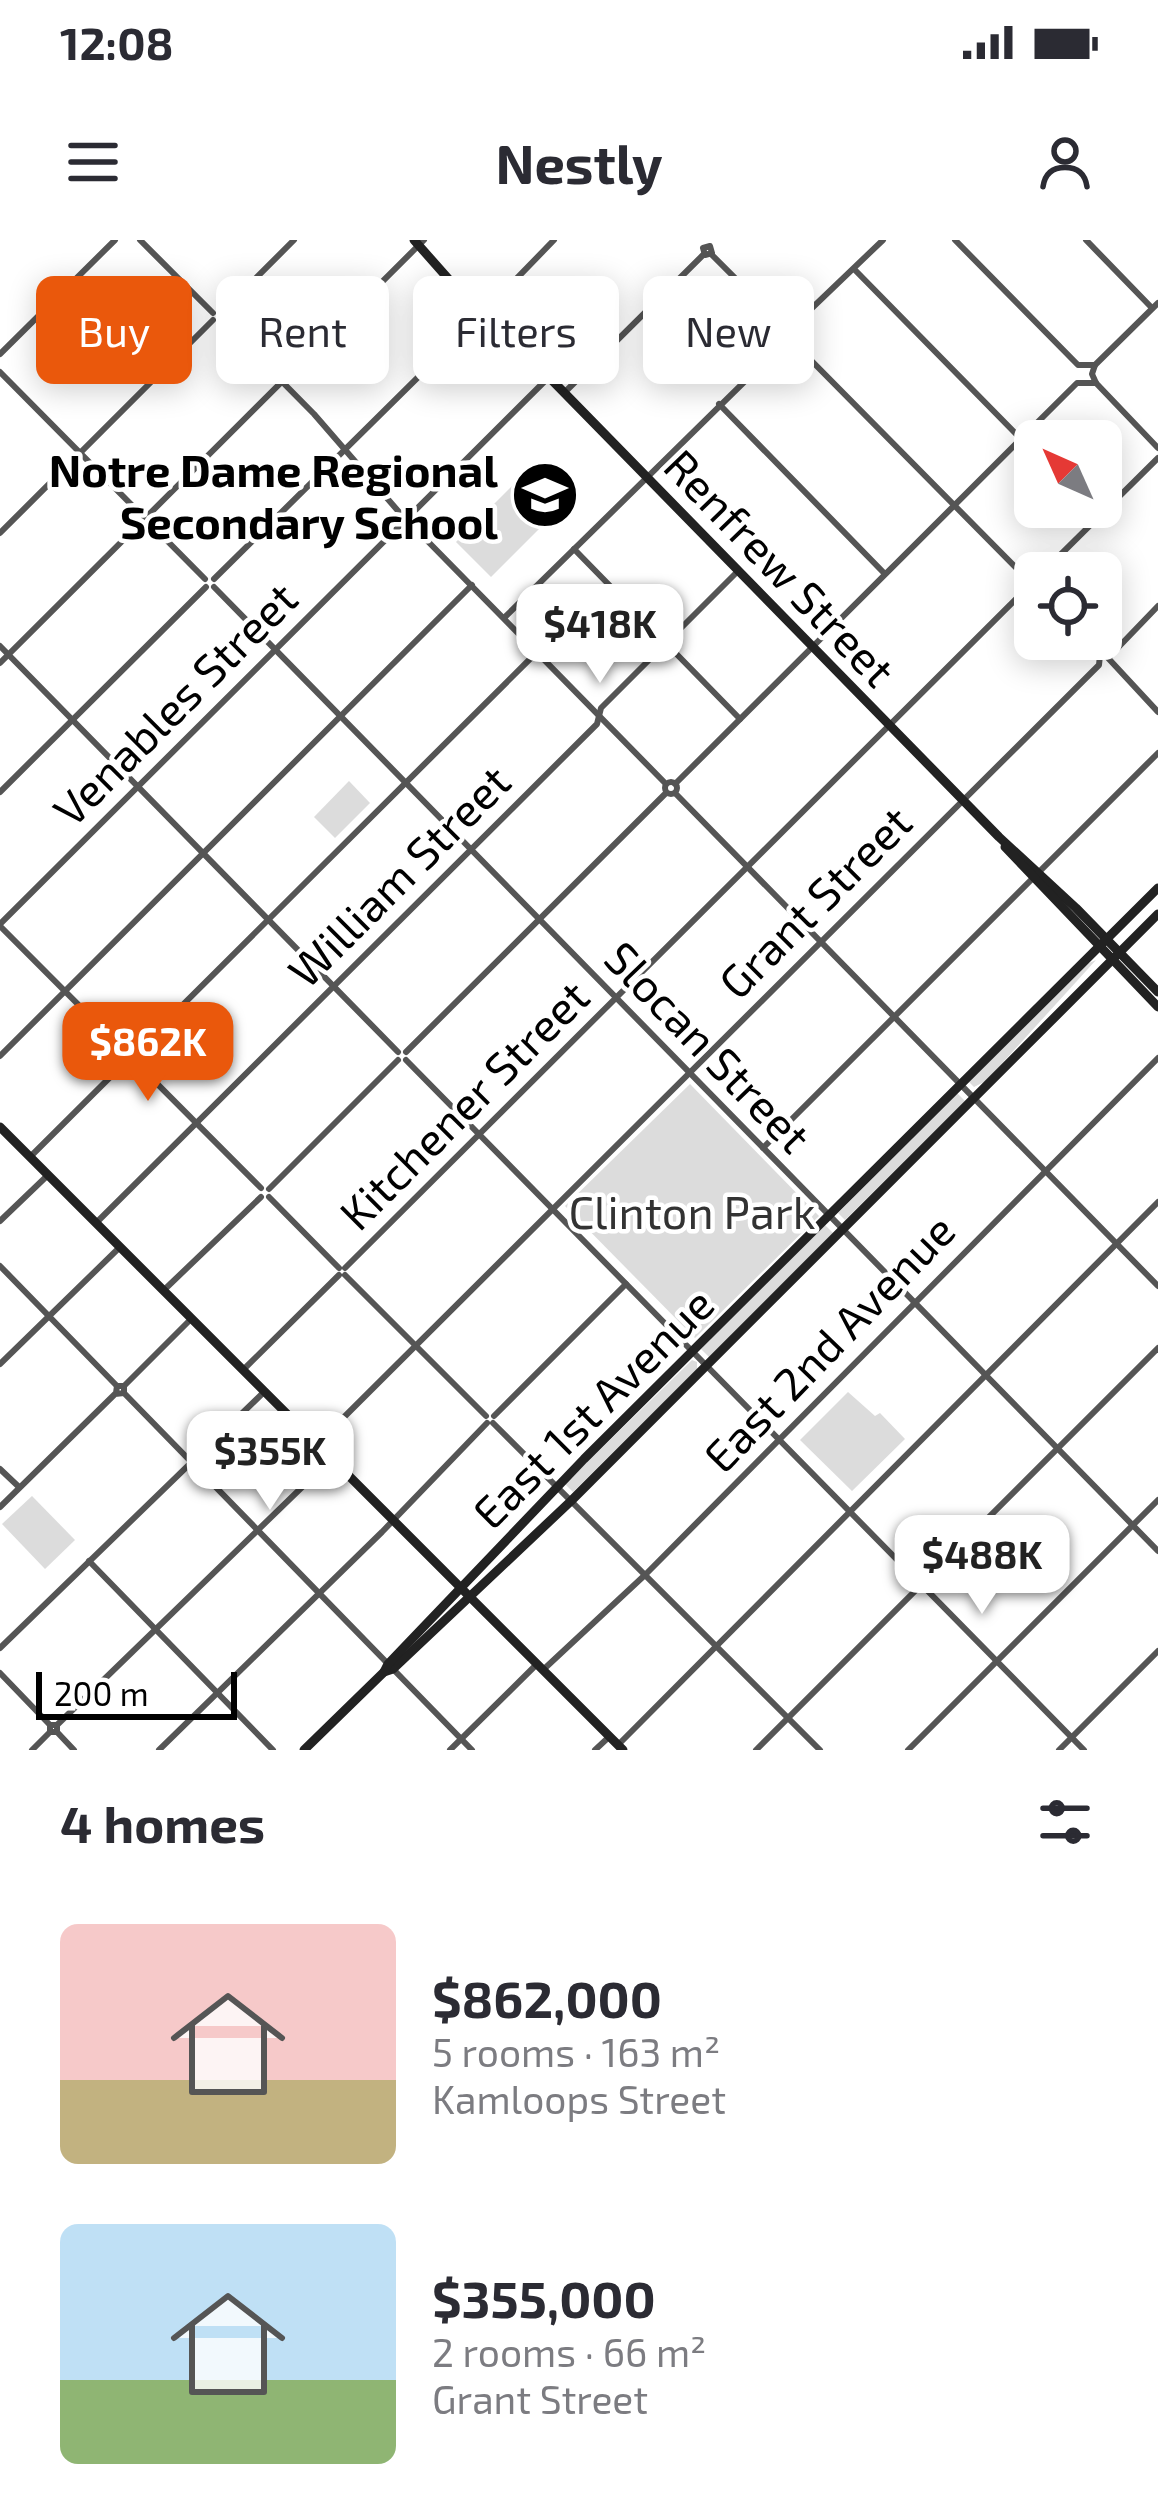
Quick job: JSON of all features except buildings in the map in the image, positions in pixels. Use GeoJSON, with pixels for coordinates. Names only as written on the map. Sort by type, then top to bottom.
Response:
{"type":"FeatureCollection","features":[{"type":"Feature","properties":{"kind":"main road","name":"Renfrew Street"},"geometry":{"type":"LineString","coordinates":[[419,242],[449,276]]}},
{"type":"Feature","properties":{"kind":"main road","name":"Renfrew Street"},"geometry":{"type":"LineString","coordinates":[[555,384],[1103,943],[1158,992]]}},
{"type":"Feature","properties":{"kind":"main road","name":"East 1st Avenue"},"geometry":{"type":"LineString","coordinates":[[304,1750],[388,1668],[557,1487],[1158,888]]}},
{"type":"Feature","properties":{"kind":"main road","name":"East 1st Avenue"},"geometry":{"type":"LineString","coordinates":[[388,1668],[571,1501],[1158,914]]}},
{"type":"Feature","properties":{"kind":"main road","name":"Renfrew Street"},"geometry":{"type":"LineString","coordinates":[[1115,955],[1158,1007]]}},
{"type":"Feature","properties":{"kind":"main road"},"geometry":{"type":"LineString","coordinates":[[0,1127],[617,1744]]}},
{"type":"Feature","properties":{"kind":"street"},"geometry":{"type":"LineString","coordinates":[[0,354],[115,240]]}},
{"type":"Feature","properties":{"kind":"street"},"geometry":{"type":"LineString","coordinates":[[140,240],[216,315]]}},
{"type":"Feature","properties":{"kind":"street"},"geometry":{"type":"LineString","coordinates":[[258,276],[294,240]]}},
{"type":"Feature","properties":{"kind":"street"},"geometry":{"type":"LineString","coordinates":[[518,276],[554,240]]}},
{"type":"Feature","properties":{"kind":"street"},"geometry":{"type":"LineString","coordinates":[[814,309],[883,240]]}},
{"type":"Feature","properties":{"kind":"street"},"geometry":{"type":"LineString","coordinates":[[955,240],[1158,448]]}},
{"type":"Feature","properties":{"kind":"street"},"geometry":{"type":"LineString","coordinates":[[1040,420],[1155,305],[1086,240]]}},
{"type":"Feature","properties":{"kind":"street"},"geometry":{"type":"LineString","coordinates":[[386,276],[419,242]]}},
{"type":"Feature","properties":{"kind":"street"},"geometry":{"type":"LineString","coordinates":[[564,393],[707,247],[734,276]]}},
{"type":"Feature","properties":{"kind":"street"},"geometry":{"type":"LineString","coordinates":[[854,269],[1014,432]]}},
{"type":"Feature","properties":{"kind":"street"},"geometry":{"type":"LineString","coordinates":[[0,533],[216,317]]}},
{"type":"Feature","properties":{"kind":"street"},"geometry":{"type":"LineString","coordinates":[[814,361],[1014,564]]}},
{"type":"Feature","properties":{"kind":"street","name":"Slocan Street"},"geometry":{"type":"LineString","coordinates":[[0,372],[1158,1551]]}},
{"type":"Feature","properties":{"kind":"street"},"geometry":{"type":"LineString","coordinates":[[0,791],[413,381]]}},
{"type":"Feature","properties":{"kind":"street"},"geometry":{"type":"LineString","coordinates":[[0,663],[280,384]]}},
{"type":"Feature","properties":{"kind":"street"},"geometry":{"type":"LineString","coordinates":[[284,384],[406,518],[1158,1286]]}},
{"type":"Feature","properties":{"kind":"street","name":"Venables Street"},"geometry":{"type":"LineString","coordinates":[[0,925],[541,384]]}},
{"type":"Feature","properties":{"kind":"street"},"geometry":{"type":"LineString","coordinates":[[504,618],[739,384]]}},
{"type":"Feature","properties":{"kind":"street"},"geometry":{"type":"LineString","coordinates":[[719,404],[885,574]]}},
{"type":"Feature","properties":{"kind":"street"},"geometry":{"type":"LineString","coordinates":[[163,1290],[1014,446]]}},
{"type":"Feature","properties":{"kind":"street"},"geometry":{"type":"LineString","coordinates":[[1063,552],[1158,458]]}},
{"type":"Feature","properties":{"kind":"street"},"geometry":{"type":"LineString","coordinates":[[574,549],[740,719]]}},
{"type":"Feature","properties":{"kind":"street","name":"William Street"},"geometry":{"type":"LineString","coordinates":[[96,1223],[597,724],[601,708],[740,570]]}},
{"type":"Feature","properties":{"kind":"street"},"geometry":{"type":"LineString","coordinates":[[0,1056],[472,585]]}},
{"type":"Feature","properties":{"kind":"street","name":"Kitchener Street"},"geometry":{"type":"LineString","coordinates":[[243,1370],[1014,604]]}},
{"type":"Feature","properties":{"kind":"street","name":"Grant Street"},"geometry":{"type":"LineString","coordinates":[[1122,641],[1158,606]]}},
{"type":"Feature","properties":{"kind":"street"},"geometry":{"type":"LineString","coordinates":[[0,646],[1084,1750]]}},
{"type":"Feature","properties":{"kind":"street"},"geometry":{"type":"LineString","coordinates":[[30,1157],[537,652]]}},
{"type":"Feature","properties":{"kind":"street","name":"Grant Street"},"geometry":{"type":"LineString","coordinates":[[316,1444],[1103,660]]}},
{"type":"Feature","properties":{"kind":"street"},"geometry":{"type":"LineString","coordinates":[[1107,660],[1158,712]]}},
{"type":"Feature","properties":{"kind":"street"},"geometry":{"type":"LineString","coordinates":[[763,1148],[1158,753]]}},
{"type":"Feature","properties":{"kind":"street"},"geometry":{"type":"LineString","coordinates":[[0,925],[820,1750]]}},
{"type":"Feature","properties":{"kind":"street","name":"East 2nd Avenue"},"geometry":{"type":"LineString","coordinates":[[450,1750],[646,1574],[1158,1058]]}},
{"type":"Feature","properties":{"kind":"street"},"geometry":{"type":"LineString","coordinates":[[0,1221],[48,1174]]}},
{"type":"Feature","properties":{"kind":"street"},"geometry":{"type":"LineString","coordinates":[[595,1750],[617,1744],[1158,1202]]}},
{"type":"Feature","properties":{"kind":"street"},"geometry":{"type":"LineString","coordinates":[[0,1364],[120,1247]]}},
{"type":"Feature","properties":{"kind":"street"},"geometry":{"type":"LineString","coordinates":[[0,1266],[472,1750]]}},
{"type":"Feature","properties":{"kind":"street"},"geometry":{"type":"LineString","coordinates":[[159,1750],[626,1284]]}},
{"type":"Feature","properties":{"kind":"street"},"geometry":{"type":"LineString","coordinates":[[0,1507],[191,1318]]}},
{"type":"Feature","properties":{"kind":"street"},"geometry":{"type":"LineString","coordinates":[[756,1750],[1158,1348]]}},
{"type":"Feature","properties":{"kind":"street"},"geometry":{"type":"LineString","coordinates":[[0,1648],[264,1392]]}},
{"type":"Feature","properties":{"kind":"street"},"geometry":{"type":"LineString","coordinates":[[32,1750],[331,1458]]}},
{"type":"Feature","properties":{"kind":"street"},"geometry":{"type":"LineString","coordinates":[[0,1469],[19,1488]]}},
{"type":"Feature","properties":{"kind":"street"},"geometry":{"type":"LineString","coordinates":[[908,1750],[1158,1500]]}},
{"type":"Feature","properties":{"kind":"street"},"geometry":{"type":"LineString","coordinates":[[89,1561],[273,1750]]}},
{"type":"Feature","properties":{"kind":"street"},"geometry":{"type":"LineString","coordinates":[[1059,1750],[1158,1651]]}},
{"type":"Feature","properties":{"kind":"street"},"geometry":{"type":"LineString","coordinates":[[0,1673],[74,1750]]}},
{"type":"Feature","properties":{"kind":"green space"},"geometry":{"type":"Polygon","coordinates":[[[535,463],[570,498],[491,577],[456,542],[535,463]]]}},
{"type":"Feature","properties":{"kind":"green space"},"geometry":{"type":"Polygon","coordinates":[[[349,781],[370,803],[335,838],[314,817],[349,781]]]}},
{"type":"Feature","properties":{"kind":"green space"},"geometry":{"type":"Polygon","coordinates":[[[1096,960],[986,1081],[974,1087],[969,1082],[1087,964],[1096,960]]]}},
{"type":"Feature","properties":{"kind":"green space","name":"Clinton Park"},"geometry":{"type":"Polygon","coordinates":[[[690,1084],[819,1216],[695,1338],[565,1206],[690,1084]]]}},
{"type":"Feature","properties":{"kind":"green space"},"geometry":{"type":"Polygon","coordinates":[[[957,1093],[965,1101],[845,1220],[838,1213],[957,1093]]]}},
{"type":"Feature","properties":{"kind":"green space"},"geometry":{"type":"Polygon","coordinates":[[[825,1225],[833,1233],[709,1357],[701,1349],[825,1225]]]}},
{"type":"Feature","properties":{"kind":"green space"},"geometry":{"type":"Polygon","coordinates":[[[692,1360],[697,1369],[573,1492],[565,1484],[692,1360]]]}},
{"type":"Feature","properties":{"kind":"green space"},"geometry":{"type":"Polygon","coordinates":[[[848,1392],[875,1416],[880,1413],[905,1439],[852,1491],[800,1440],[848,1392]]]}},
{"type":"Feature","properties":{"kind":"green space"},"geometry":{"type":"Polygon","coordinates":[[[32,1496],[75,1540],[45,1569],[2,1524],[32,1496]]]}},
{"type":"Feature","properties":{"kind":"place","name":"Notre Dame Regional Secondary School"},"geometry":{"type":"Point","coordinates":[545,495]}}]}
